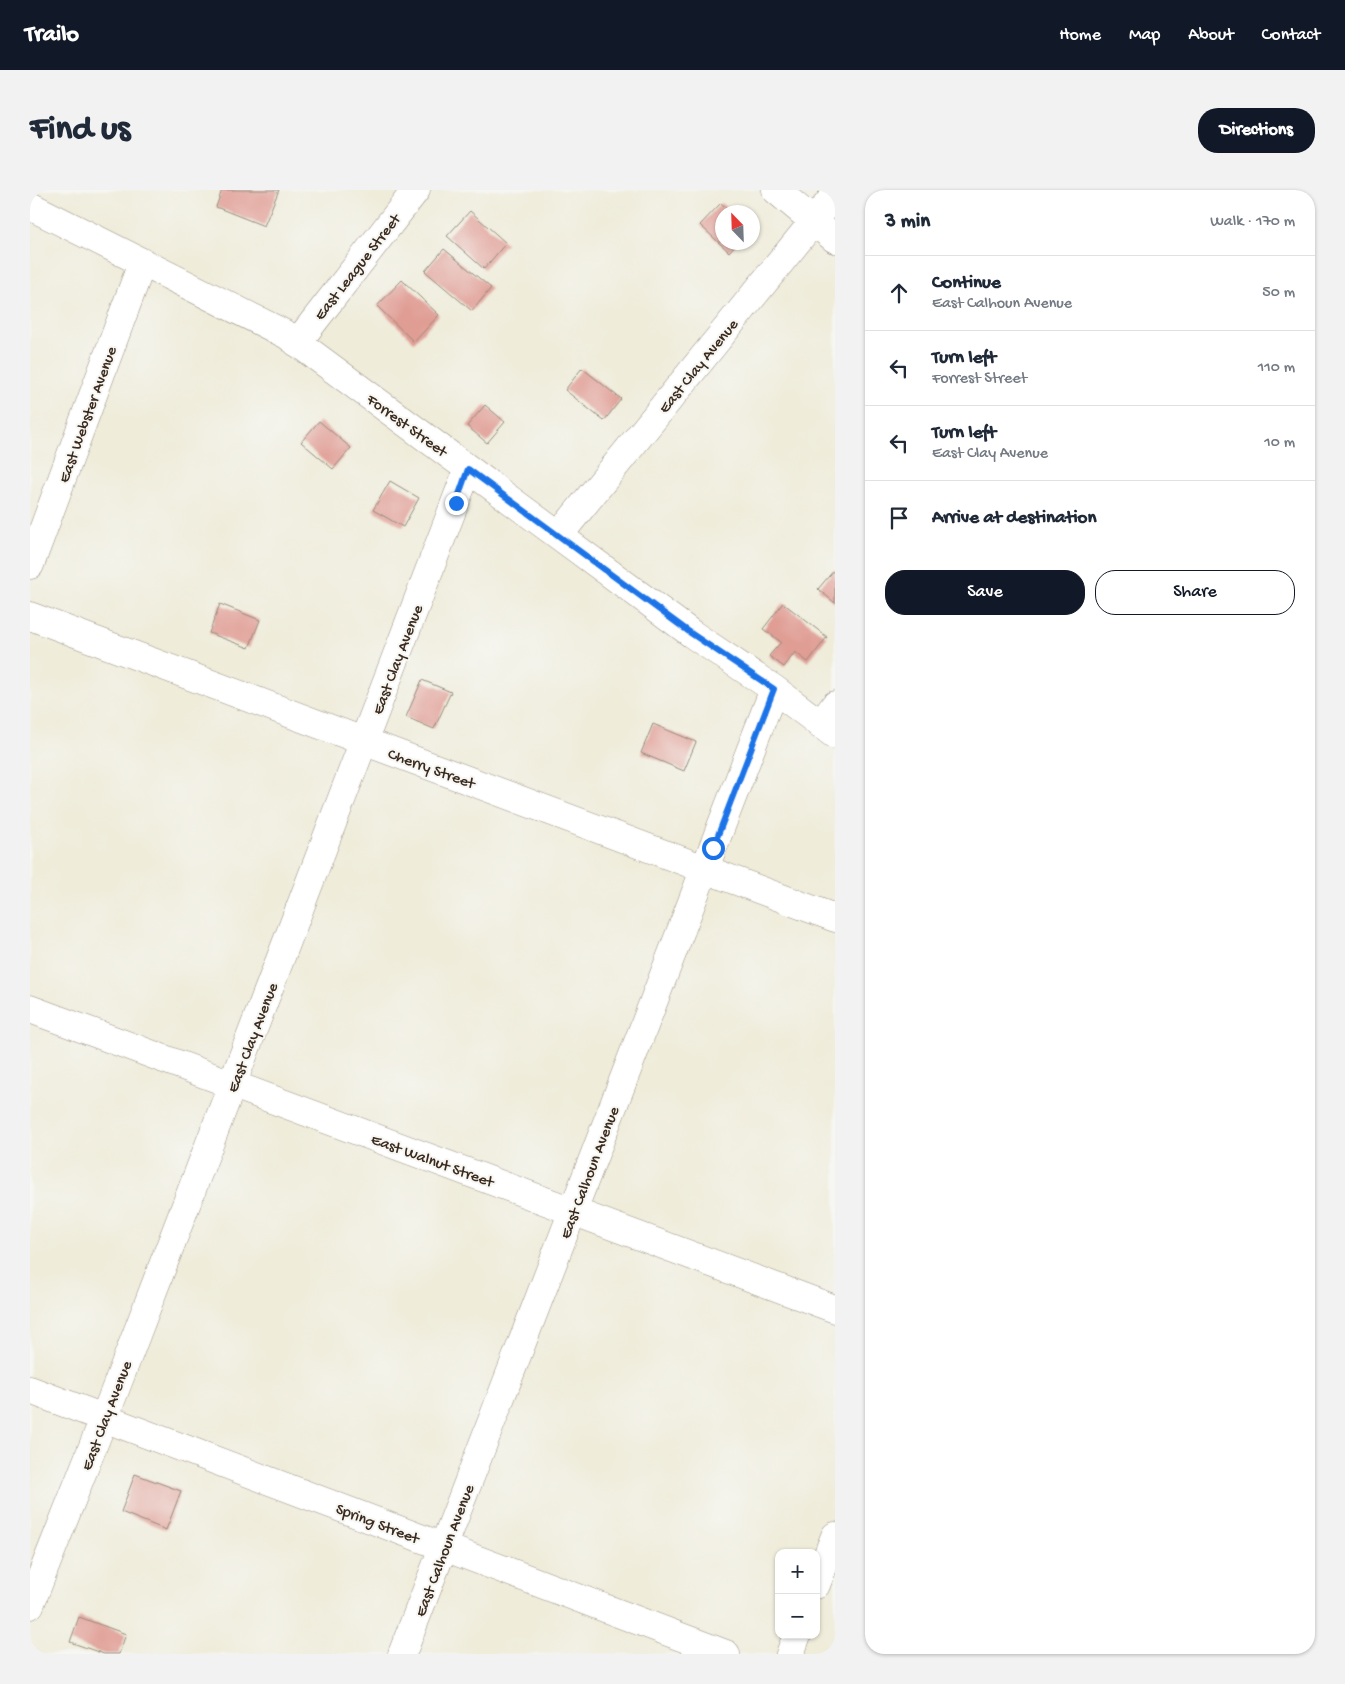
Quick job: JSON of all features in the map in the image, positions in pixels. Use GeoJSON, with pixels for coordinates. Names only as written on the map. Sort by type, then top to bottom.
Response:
{"type":"FeatureCollection","features":[{"type":"Feature","properties":{"kind":"street","name":"East League Street"},"geometry":{"type":"LineString","coordinates":[[297,343],[416,190]]}},
{"type":"Feature","properties":{"kind":"street"},"geometry":{"type":"LineString","coordinates":[[776,190],[835,239]]}},
{"type":"Feature","properties":{"kind":"street","name":"East Clay Avenue"},"geometry":{"type":"LineString","coordinates":[[559,535],[835,195]]}},
{"type":"Feature","properties":{"kind":"street","name":"Forrest Street"},"geometry":{"type":"LineString","coordinates":[[30,206],[287,336],[692,634],[774,689],[830,722]]}},
{"type":"Feature","properties":{"kind":"street","name":"East Webster Avenue"},"geometry":{"type":"LineString","coordinates":[[31,562],[142,263]]}},
{"type":"Feature","properties":{"kind":"street","name":"East Clay Avenue"},"geometry":{"type":"LineString","coordinates":[[30,1605],[233,1084],[468,469]]}},
{"type":"Feature","properties":{"kind":"street","name":"Cherry Street"},"geometry":{"type":"LineString","coordinates":[[30,616],[835,918]]}},
{"type":"Feature","properties":{"kind":"street","name":"East Calhoun Avenue"},"geometry":{"type":"LineString","coordinates":[[402,1654],[774,689]]}},
{"type":"Feature","properties":{"kind":"street","name":"East Walnut Street"},"geometry":{"type":"LineString","coordinates":[[30,1009],[835,1309]]}},
{"type":"Feature","properties":{"kind":"street","name":"Spring Street"},"geometry":{"type":"LineString","coordinates":[[30,1390],[726,1654]]}},
{"type":"Feature","properties":{"kind":"street"},"geometry":{"type":"LineString","coordinates":[[820,1575],[835,1536]]}},
{"type":"Feature","properties":{"kind":"street"},"geometry":{"type":"LineString","coordinates":[[790,1654],[796,1639]]}},
{"type":"Feature","properties":{"kind":"building"},"geometry":{"type":"Polygon","coordinates":[[[222,190],[279,190],[264,226],[216,207],[222,190]]]}},
{"type":"Feature","properties":{"kind":"building"},"geometry":{"type":"Polygon","coordinates":[[[715,209],[715,239],[700,225],[715,209]]]}},
{"type":"Feature","properties":{"kind":"building"},"geometry":{"type":"Polygon","coordinates":[[[470,211],[506,243],[484,269],[447,236],[470,211]]]}},
{"type":"Feature","properties":{"kind":"building"},"geometry":{"type":"Polygon","coordinates":[[[444,249],[491,288],[472,311],[425,271],[444,249]]]}},
{"type":"Feature","properties":{"kind":"building"},"geometry":{"type":"Polygon","coordinates":[[[402,280],[439,315],[414,342],[377,306],[402,280]]]}},
{"type":"Feature","properties":{"kind":"building"},"geometry":{"type":"Polygon","coordinates":[[[582,368],[621,399],[604,421],[565,390],[582,368]]]}},
{"type":"Feature","properties":{"kind":"building"},"geometry":{"type":"Polygon","coordinates":[[[485,405],[505,422],[487,443],[467,426],[485,405]]]}},
{"type":"Feature","properties":{"kind":"building"},"geometry":{"type":"Polygon","coordinates":[[[319,421],[351,448],[333,469],[301,442],[319,421]]]}},
{"type":"Feature","properties":{"kind":"building"},"geometry":{"type":"Polygon","coordinates":[[[390,481],[419,498],[403,527],[373,510],[390,481]]]}},
{"type":"Feature","properties":{"kind":"building"},"geometry":{"type":"Polygon","coordinates":[[[835,569],[835,603],[818,589],[835,569]]]}},
{"type":"Feature","properties":{"kind":"building"},"geometry":{"type":"Polygon","coordinates":[[[783,603],[827,637],[808,662],[795,652],[784,667],[769,656],[781,642],[763,629],[783,603]]]}},
{"type":"Feature","properties":{"kind":"building"},"geometry":{"type":"Polygon","coordinates":[[[220,604],[260,620],[249,648],[209,633],[220,604]]]}},
{"type":"Feature","properties":{"kind":"building"},"geometry":{"type":"Polygon","coordinates":[[[422,680],[451,692],[434,729],[406,717],[422,680]]]}},
{"type":"Feature","properties":{"kind":"building"},"geometry":{"type":"Polygon","coordinates":[[[653,724],[696,742],[684,771],[641,753],[653,724]]]}},
{"type":"Feature","properties":{"kind":"building"},"geometry":{"type":"Polygon","coordinates":[[[135,1474],[181,1491],[166,1530],[121,1512],[135,1474]]]}},
{"type":"Feature","properties":{"kind":"building"},"geometry":{"type":"Polygon","coordinates":[[[79,1617],[126,1634],[119,1654],[104,1654],[70,1642],[79,1617]]]}},
{"type":"Feature","properties":{"kind":"route"},"geometry":{"type":"LineString","coordinates":[[456,503],[468,469],[692,634],[774,689],[713,848]]}}]}
